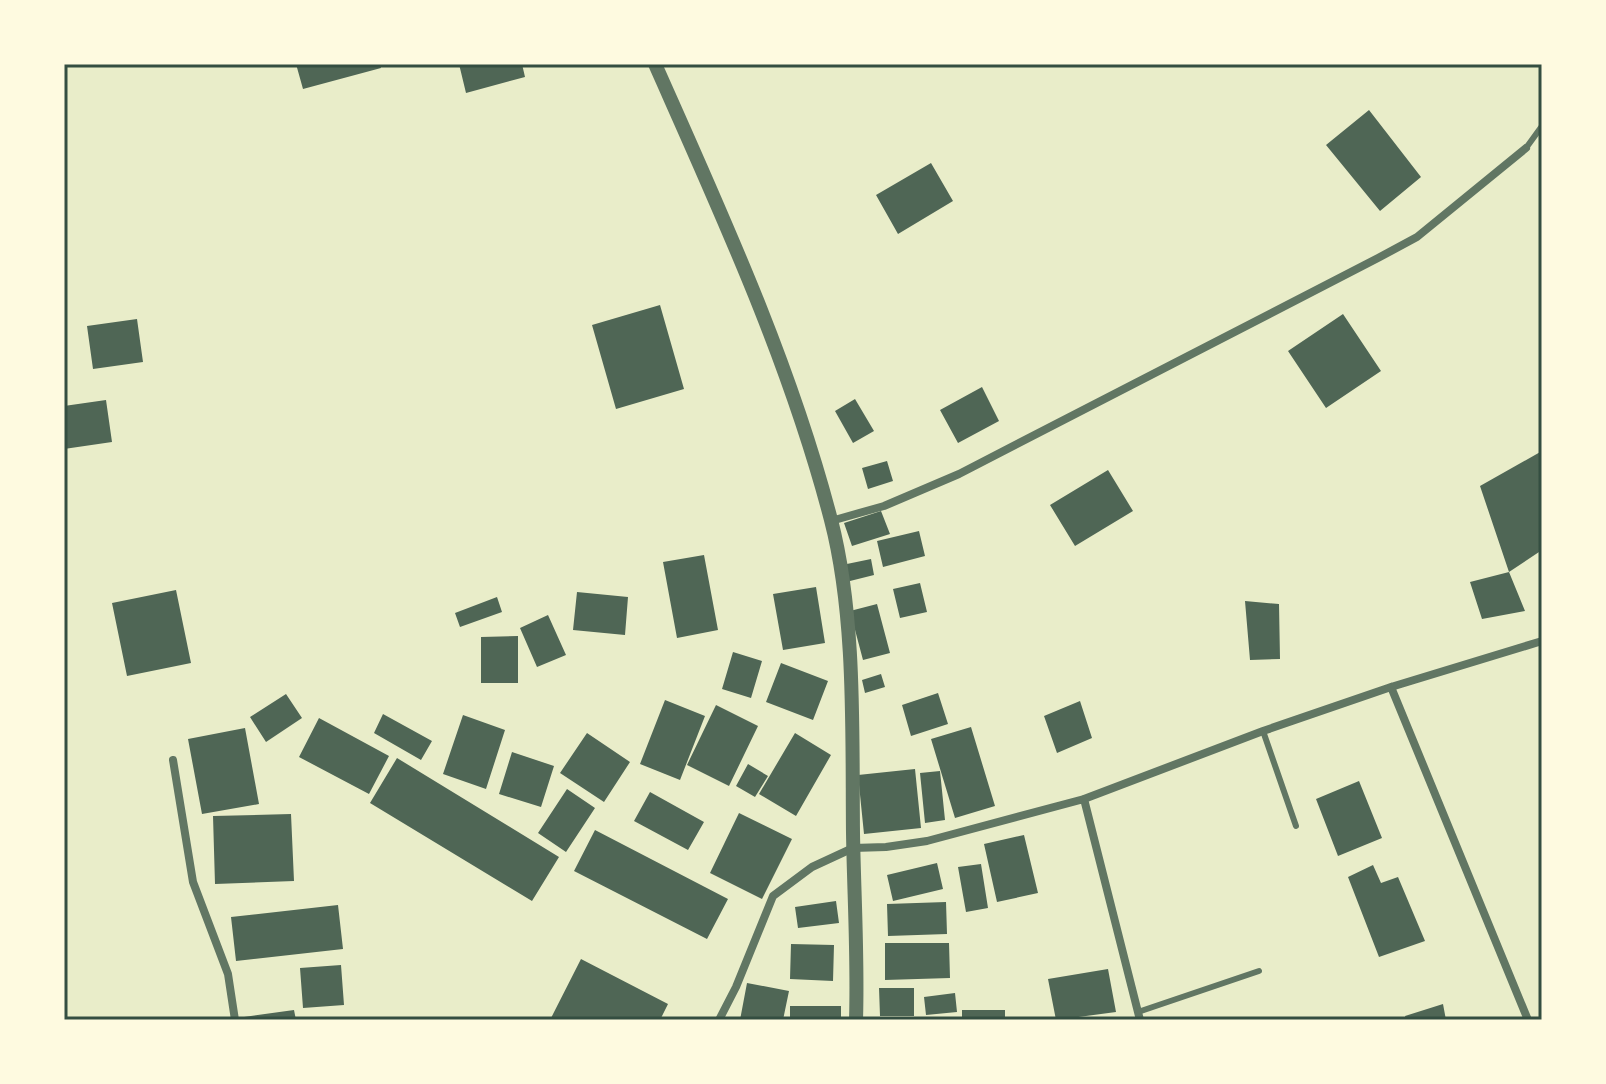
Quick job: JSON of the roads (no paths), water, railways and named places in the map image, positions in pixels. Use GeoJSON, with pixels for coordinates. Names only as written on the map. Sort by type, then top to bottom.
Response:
{"type":"FeatureCollection","features":[{"type":"Feature","properties":{"kind":"street"},"geometry":{"type":"LineString","coordinates":[[655,64],[740,256],[783,366],[831,521],[847,613],[853,742],[856,1020]]}},
{"type":"Feature","properties":{"kind":"street"},"geometry":{"type":"LineString","coordinates":[[831,521],[884,506],[959,474],[1378,258],[1426,230],[1526,148]]}},
{"type":"Feature","properties":{"kind":"street"},"geometry":{"type":"LineString","coordinates":[[719,1020],[736,987],[773,896],[812,867],[853,848],[927,841],[1084,799],[1263,731],[1391,687],[1542,641]]}},
{"type":"Feature","properties":{"kind":"street"},"geometry":{"type":"LineString","coordinates":[[1391,687],[1528,1020]]}},
{"type":"Feature","properties":{"kind":"street"},"geometry":{"type":"LineString","coordinates":[[173,760],[193,882],[228,974],[235,1020]]}},
{"type":"Feature","properties":{"kind":"street"},"geometry":{"type":"LineString","coordinates":[[1084,799],[1139,1016]]}},
{"type":"Feature","properties":{"kind":"lane"},"geometry":{"type":"LineString","coordinates":[[1526,148],[1542,126]]}},
{"type":"Feature","properties":{"kind":"lane"},"geometry":{"type":"LineString","coordinates":[[1263,731],[1296,826]]}},
{"type":"Feature","properties":{"kind":"lane"},"geometry":{"type":"LineString","coordinates":[[1139,1016],[1259,971]]}}]}
